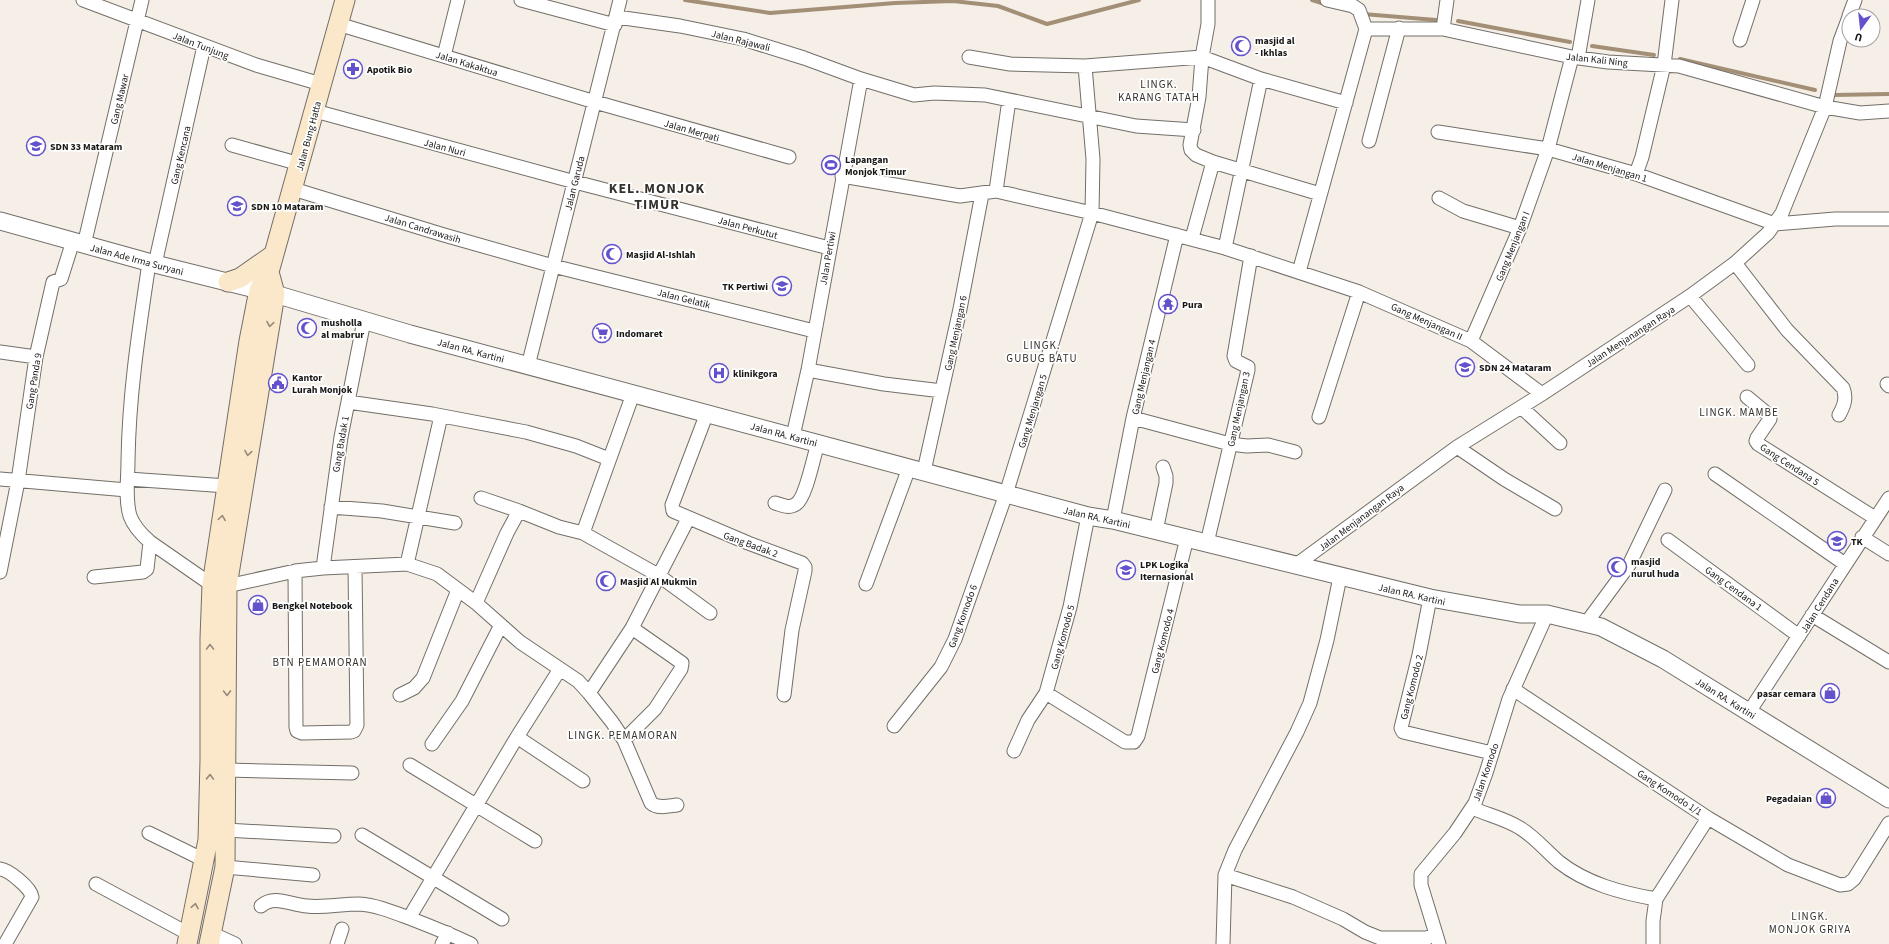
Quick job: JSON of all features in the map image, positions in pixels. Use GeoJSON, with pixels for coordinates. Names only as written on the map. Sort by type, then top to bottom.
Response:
{"type":"FeatureCollection","features":[{"type":"Feature","properties":{"kind":"main road","name":"Jalan Bung Hatta"},"geometry":{"type":"LineString","coordinates":[[271,264],[345,0]]}},
{"type":"Feature","properties":{"kind":"main road"},"geometry":{"type":"LineString","coordinates":[[228,282],[271,264]]}},
{"type":"Feature","properties":{"kind":"main road"},"geometry":{"type":"LineString","coordinates":[[210,938],[225,867],[226,830],[218,801],[210,638],[220,586],[271,264]]}},
{"type":"Feature","properties":{"kind":"main road"},"geometry":{"type":"LineString","coordinates":[[188,939],[208,840],[226,770],[220,586],[227,486],[249,341],[267,292]]}},
{"type":"Feature","properties":{"kind":"street","name":"Jalan Tunjung"},"geometry":{"type":"LineString","coordinates":[[83,0],[256,65],[321,84]]}},
{"type":"Feature","properties":{"kind":"street","name":"Gang Mawar"},"geometry":{"type":"LineString","coordinates":[[53,282],[61,279],[78,243],[142,0]]}},
{"type":"Feature","properties":{"kind":"street"},"geometry":{"type":"LineString","coordinates":[[444,56],[458,0]]}},
{"type":"Feature","properties":{"kind":"street","name":"Jalan Rajawali"},"geometry":{"type":"LineString","coordinates":[[521,0],[616,21],[680,26],[743,39],[804,58],[861,79],[914,96],[934,93],[985,95],[1136,126],[1194,130]]}},
{"type":"Feature","properties":{"kind":"street","name":"Jalan Garuda"},"geometry":{"type":"LineString","coordinates":[[528,366],[616,21],[620,0]]}},
{"type":"Feature","properties":{"kind":"street"},"geometry":{"type":"LineString","coordinates":[[1299,272],[1346,103],[1363,20],[1353,6],[1328,0]]}},
{"type":"Feature","properties":{"kind":"street"},"geometry":{"type":"LineString","coordinates":[[1443,29],[1447,0]]}},
{"type":"Feature","properties":{"kind":"street","name":"Gang Menjangan I"},"geometry":{"type":"LineString","coordinates":[[1471,341],[1520,228],[1548,149],[1575,58],[1588,0]]}},
{"type":"Feature","properties":{"kind":"street"},"geometry":{"type":"LineString","coordinates":[[1636,174],[1649,129],[1664,65],[1672,0]]}},
{"type":"Feature","properties":{"kind":"street"},"geometry":{"type":"LineString","coordinates":[[1740,40],[1753,0]]}},
{"type":"Feature","properties":{"kind":"street"},"geometry":{"type":"LineString","coordinates":[[1208,8],[1199,98],[1190,145],[1196,155],[1213,162],[1320,194]]}},
{"type":"Feature","properties":{"kind":"street","name":"Jalan Kali Ning"},"geometry":{"type":"LineString","coordinates":[[1363,20],[1399,28],[1443,29],[1575,58],[1608,62],[1664,65],[1698,70],[1825,107],[1860,113],[1889,111]]}},
{"type":"Feature","properties":{"kind":"street","name":"Jalan Kakaktua"},"geometry":{"type":"LineString","coordinates":[[338,24],[595,102]]}},
{"type":"Feature","properties":{"kind":"street"},"geometry":{"type":"LineString","coordinates":[[1370,141],[1399,28]]}},
{"type":"Feature","properties":{"kind":"street","name":"Jalan Menjanangan Raya"},"geometry":{"type":"LineString","coordinates":[[1296,565],[1457,447],[1542,394],[1690,296],[1735,263],[1775,224],[1782,213],[1825,107],[1841,38]]}},
{"type":"Feature","properties":{"kind":"street","name":"Gang Kencana"},"geometry":{"type":"LineString","coordinates":[[204,46],[152,264],[133,366],[127,484],[132,520],[142,535],[150,542],[220,586]]}},
{"type":"Feature","properties":{"kind":"street"},"geometry":{"type":"LineString","coordinates":[[969,57],[1010,64],[1085,66],[1202,57],[1261,79],[1346,103]]}},
{"type":"Feature","properties":{"kind":"street","name":"Gang Menjangan 5"},"geometry":{"type":"LineString","coordinates":[[1006,494],[1092,213],[1093,159],[1088,116],[1085,66]]}},
{"type":"Feature","properties":{"kind":"street","name":"Jalan Pertiwi"},"geometry":{"type":"LineString","coordinates":[[793,436],[808,370],[842,176],[861,79]]}},
{"type":"Feature","properties":{"kind":"street"},"geometry":{"type":"LineString","coordinates":[[1224,248],[1261,79]]}},
{"type":"Feature","properties":{"kind":"street"},"geometry":{"type":"LineString","coordinates":[[842,176],[960,196],[996,191],[1009,100]]}},
{"type":"Feature","properties":{"kind":"street","name":"Jalan Merpati"},"geometry":{"type":"LineString","coordinates":[[595,102],[789,157]]}},
{"type":"Feature","properties":{"kind":"street","name":"Jalan Nuri"},"geometry":{"type":"LineString","coordinates":[[315,111],[575,182]]}},
{"type":"Feature","properties":{"kind":"street","name":"Jalan Menjangan 1"},"geometry":{"type":"LineString","coordinates":[[1438,132],[1548,149],[1636,174],[1775,224]]}},
{"type":"Feature","properties":{"kind":"street"},"geometry":{"type":"LineString","coordinates":[[232,145],[300,164]]}},
{"type":"Feature","properties":{"kind":"street"},"geometry":{"type":"LineString","coordinates":[[1192,238],[1213,162]]}},
{"type":"Feature","properties":{"kind":"street","name":"Jalan Perkutut"},"geometry":{"type":"LineString","coordinates":[[575,182],[829,248]]}},
{"type":"Feature","properties":{"kind":"street","name":"Jalan Candrawasih"},"geometry":{"type":"LineString","coordinates":[[293,189],[444,235],[553,266]]}},
{"type":"Feature","properties":{"kind":"street","name":"Gang Menjangan II"},"geometry":{"type":"LineString","coordinates":[[996,191],[1192,238],[1359,292],[1471,341],[1542,394]]}},
{"type":"Feature","properties":{"kind":"street","name":"Gang Menjangan 6"},"geometry":{"type":"LineString","coordinates":[[866,584],[916,469],[942,391],[982,194]]}},
{"type":"Feature","properties":{"kind":"street"},"geometry":{"type":"LineString","coordinates":[[1439,198],[1463,211],[1520,228]]}},
{"type":"Feature","properties":{"kind":"street"},"geometry":{"type":"LineString","coordinates":[[1775,224],[1835,219],[1889,220]]}},
{"type":"Feature","properties":{"kind":"street","name":"Jalan Ade Irma Suryani"},"geometry":{"type":"LineString","coordinates":[[0,221],[152,264],[267,292]]}},
{"type":"Feature","properties":{"kind":"street","name":"Gang Menjangan 4"},"geometry":{"type":"LineString","coordinates":[[1113,520],[1133,418],[1177,235]]}},
{"type":"Feature","properties":{"kind":"street","name":"Gang Menjangan 3"},"geometry":{"type":"LineString","coordinates":[[1207,543],[1248,370],[1248,367],[1236,361],[1234,356],[1251,256]]}},
{"type":"Feature","properties":{"kind":"street"},"geometry":{"type":"LineString","coordinates":[[1735,263],[1786,330],[1843,388],[1845,400],[1844,407],[1839,415]]}},
{"type":"Feature","properties":{"kind":"street","name":"Jalan Gelatik"},"geometry":{"type":"LineString","coordinates":[[553,266],[814,331]]}},
{"type":"Feature","properties":{"kind":"street","name":"Gang Panda 9"},"geometry":{"type":"LineString","coordinates":[[0,572],[18,481],[36,357],[53,282]]}},
{"type":"Feature","properties":{"kind":"street","name":"Jalan RA. Kartini"},"geometry":{"type":"LineString","coordinates":[[267,292],[364,321],[528,366],[1088,516],[1113,520],[1430,598],[1520,614],[1547,614],[1587,622],[1617,634],[1657,656],[1889,799]]}},
{"type":"Feature","properties":{"kind":"street"},"geometry":{"type":"LineString","coordinates":[[1319,417],[1359,292]]}},
{"type":"Feature","properties":{"kind":"street"},"geometry":{"type":"LineString","coordinates":[[1690,296],[1748,365]]}},
{"type":"Feature","properties":{"kind":"street","name":"Gang Badak 1"},"geometry":{"type":"LineString","coordinates":[[323,568],[340,437],[364,321]]}},
{"type":"Feature","properties":{"kind":"street"},"geometry":{"type":"LineString","coordinates":[[0,352],[36,357]]}},
{"type":"Feature","properties":{"kind":"street"},"geometry":{"type":"LineString","coordinates":[[808,370],[884,384],[942,391]]}},
{"type":"Feature","properties":{"kind":"street"},"geometry":{"type":"LineString","coordinates":[[583,533],[633,394]]}},
{"type":"Feature","properties":{"kind":"street","name":"Gang Cendana 5"},"geometry":{"type":"LineString","coordinates":[[1748,397],[1770,416],[1770,419],[1756,438],[1758,444],[1875,518]]}},
{"type":"Feature","properties":{"kind":"street"},"geometry":{"type":"LineString","coordinates":[[348,402],[441,416],[526,432],[576,446],[609,459]]}},
{"type":"Feature","properties":{"kind":"street"},"geometry":{"type":"LineString","coordinates":[[1521,406],[1560,443]]}},
{"type":"Feature","properties":{"kind":"street","name":"Gang Badak 2"},"geometry":{"type":"LineString","coordinates":[[707,414],[672,505],[674,512],[688,519],[804,565],[792,630],[784,694]]}},
{"type":"Feature","properties":{"kind":"street"},"geometry":{"type":"LineString","coordinates":[[408,564],[441,416]]}},
{"type":"Feature","properties":{"kind":"street"},"geometry":{"type":"LineString","coordinates":[[1133,418],[1230,444],[1247,446],[1268,445],[1295,452]]}},
{"type":"Feature","properties":{"kind":"street"},"geometry":{"type":"LineString","coordinates":[[775,503],[786,507],[791,506],[801,499],[818,443]]}},
{"type":"Feature","properties":{"kind":"street"},"geometry":{"type":"LineString","coordinates":[[1457,447],[1504,479],[1555,509]]}},
{"type":"Feature","properties":{"kind":"street"},"geometry":{"type":"LineString","coordinates":[[1156,531],[1166,483],[1166,476],[1163,467]]}},
{"type":"Feature","properties":{"kind":"street"},"geometry":{"type":"LineString","coordinates":[[1715,474],[1845,564]]}},
{"type":"Feature","properties":{"kind":"street"},"geometry":{"type":"LineString","coordinates":[[0,479],[18,481],[227,486]]}},
{"type":"Feature","properties":{"kind":"street"},"geometry":{"type":"LineString","coordinates":[[1587,622],[1629,565],[1666,490]]}},
{"type":"Feature","properties":{"kind":"street","name":"Gang Komodo 6"},"geometry":{"type":"LineString","coordinates":[[894,726],[941,667],[955,639],[1006,494]]}},
{"type":"Feature","properties":{"kind":"street"},"geometry":{"type":"LineString","coordinates":[[481,498],[559,527],[583,533],[658,575],[710,613]]}},
{"type":"Feature","properties":{"kind":"street","name":"Jalan Cendana"},"geometry":{"type":"LineString","coordinates":[[1749,712],[1862,537],[1889,498]]}},
{"type":"Feature","properties":{"kind":"street"},"geometry":{"type":"LineString","coordinates":[[331,507],[382,511],[455,523]]}},
{"type":"Feature","properties":{"kind":"street"},"geometry":{"type":"LineString","coordinates":[[476,603],[507,533],[519,511]]}},
{"type":"Feature","properties":{"kind":"street","name":"Gang Komodo 5"},"geometry":{"type":"LineString","coordinates":[[1014,751],[1028,720],[1046,693],[1070,607],[1088,516]]}},
{"type":"Feature","properties":{"kind":"street"},"geometry":{"type":"LineString","coordinates":[[589,693],[632,628],[688,519]]}},
{"type":"Feature","properties":{"kind":"street"},"geometry":{"type":"LineString","coordinates":[[1862,537],[1889,554]]}},
{"type":"Feature","properties":{"kind":"street","name":"Gang Komodo 4"},"geometry":{"type":"LineString","coordinates":[[1046,693],[1125,742],[1134,742],[1138,736],[1187,538]]}},
{"type":"Feature","properties":{"kind":"street","name":"Gang Cendana 1"},"geometry":{"type":"LineString","coordinates":[[1668,540],[1799,636]]}},
{"type":"Feature","properties":{"kind":"street"},"geometry":{"type":"LineString","coordinates":[[94,577],[143,572],[147,569],[150,542]]}},
{"type":"Feature","properties":{"kind":"street"},"geometry":{"type":"LineString","coordinates":[[220,586],[295,571],[323,568],[408,564],[437,574],[476,603],[531,651],[578,681],[612,722],[624,740],[651,803],[660,807],[677,804]]}},
{"type":"Feature","properties":{"kind":"street"},"geometry":{"type":"LineString","coordinates":[[295,571],[296,727],[298,731],[302,733],[352,732],[358,724],[355,567]]}},
{"type":"Feature","properties":{"kind":"street"},"geometry":{"type":"LineString","coordinates":[[1222,944],[1225,875],[1235,850],[1279,767],[1310,703],[1327,640],[1340,577]]}},
{"type":"Feature","properties":{"kind":"street"},"geometry":{"type":"LineString","coordinates":[[400,695],[414,688],[423,678],[458,590]]}},
{"type":"Feature","properties":{"kind":"street","name":"Gang Komodo 2"},"geometry":{"type":"LineString","coordinates":[[1430,598],[1422,642],[1401,728],[1403,732],[1492,753]]}},
{"type":"Feature","properties":{"kind":"street","name":"Jalan Komodo"},"geometry":{"type":"LineString","coordinates":[[1438,939],[1421,885],[1421,874],[1455,833],[1472,808],[1513,689],[1547,614]]}},
{"type":"Feature","properties":{"kind":"street"},"geometry":{"type":"LineString","coordinates":[[1812,615],[1889,662]]}},
{"type":"Feature","properties":{"kind":"street"},"geometry":{"type":"LineString","coordinates":[[432,744],[462,701],[502,625]]}},
{"type":"Feature","properties":{"kind":"street"},"geometry":{"type":"LineString","coordinates":[[624,740],[655,709],[681,669],[682,664],[632,628]]}},
{"type":"Feature","properties":{"kind":"street"},"geometry":{"type":"LineString","coordinates":[[409,918],[516,737],[560,669]]}},
{"type":"Feature","properties":{"kind":"street","name":"Gang Komodo 1/1"},"geometry":{"type":"LineString","coordinates":[[1513,689],[1708,818],[1656,899],[1653,921],[1653,944]]}},
{"type":"Feature","properties":{"kind":"street"},"geometry":{"type":"LineString","coordinates":[[516,737],[583,780]]}},
{"type":"Feature","properties":{"kind":"street"},"geometry":{"type":"LineString","coordinates":[[410,765],[534,841]]}},
{"type":"Feature","properties":{"kind":"street"},"geometry":{"type":"LineString","coordinates":[[226,770],[352,773]]}},
{"type":"Feature","properties":{"kind":"street"},"geometry":{"type":"LineString","coordinates":[[1472,808],[1519,827],[1532,836],[1560,862],[1583,877],[1625,893],[1656,899]]}},
{"type":"Feature","properties":{"kind":"street"},"geometry":{"type":"LineString","coordinates":[[1708,818],[1788,865],[1840,885],[1848,884],[1854,879],[1889,823]]}},
{"type":"Feature","properties":{"kind":"street"},"geometry":{"type":"LineString","coordinates":[[226,830],[334,836]]}},
{"type":"Feature","properties":{"kind":"street"},"geometry":{"type":"LineString","coordinates":[[149,833],[204,860]]}},
{"type":"Feature","properties":{"kind":"street"},"geometry":{"type":"LineString","coordinates":[[362,835],[502,919]]}},
{"type":"Feature","properties":{"kind":"street"},"geometry":{"type":"LineString","coordinates":[[225,867],[313,875]]}},
{"type":"Feature","properties":{"kind":"street"},"geometry":{"type":"LineString","coordinates":[[0,869],[9,873],[24,885],[32,894],[30,902],[4,944]]}},
{"type":"Feature","properties":{"kind":"street"},"geometry":{"type":"LineString","coordinates":[[1225,875],[1300,900],[1343,919],[1365,932],[1380,938],[1438,939]]}},
{"type":"Feature","properties":{"kind":"street"},"geometry":{"type":"LineString","coordinates":[[96,884],[188,939]]}},
{"type":"Feature","properties":{"kind":"street"},"geometry":{"type":"LineString","coordinates":[[261,906],[272,900],[278,900],[300,906],[317,907],[359,904],[409,918],[445,938],[471,944]]}},
{"type":"Feature","properties":{"kind":"street"},"geometry":{"type":"LineString","coordinates":[[337,944],[342,929]]}},
{"type":"Feature","properties":{"kind":"street"},"geometry":{"type":"LineString","coordinates":[[210,938],[235,944]]}},
{"type":"Feature","properties":{"kind":"waterway"},"geometry":{"type":"LineString","coordinates":[[685,0],[770,13],[895,3],[953,1],[998,6],[1047,24],[1139,0]]}},
{"type":"Feature","properties":{"kind":"waterway"},"geometry":{"type":"LineString","coordinates":[[1312,0],[1325,4]]}},
{"type":"Feature","properties":{"kind":"waterway"},"geometry":{"type":"LineString","coordinates":[[1363,14],[1436,20]]}},
{"type":"Feature","properties":{"kind":"waterway"},"geometry":{"type":"LineString","coordinates":[[1458,21],[1570,42]]}},
{"type":"Feature","properties":{"kind":"waterway"},"geometry":{"type":"LineString","coordinates":[[1592,46],[1654,55]]}},
{"type":"Feature","properties":{"kind":"waterway"},"geometry":{"type":"LineString","coordinates":[[1680,59],[1815,90]]}},
{"type":"Feature","properties":{"kind":"waterway"},"geometry":{"type":"LineString","coordinates":[[1834,95],[1889,94]]}},
{"type":"Feature","properties":{"kind":"place","name":"masjid al - Ikhlas"},"geometry":{"type":"Point","coordinates":[1241,46]}},
{"type":"Feature","properties":{"kind":"place","name":"Apotik Bio"},"geometry":{"type":"Point","coordinates":[353,69]}},
{"type":"Feature","properties":{"kind":"place","name":"SDN 33 Mataram"},"geometry":{"type":"Point","coordinates":[36,146]}},
{"type":"Feature","properties":{"kind":"place","name":"Lapangan Monjok Timur"},"geometry":{"type":"Point","coordinates":[831,165]}},
{"type":"Feature","properties":{"kind":"place","name":"SDN 10 Mataram"},"geometry":{"type":"Point","coordinates":[237,206]}},
{"type":"Feature","properties":{"kind":"place","name":"Masjid Al-Ishlah"},"geometry":{"type":"Point","coordinates":[612,254]}},
{"type":"Feature","properties":{"kind":"place","name":"TK Pertiwi"},"geometry":{"type":"Point","coordinates":[782,286]}},
{"type":"Feature","properties":{"kind":"place","name":"Pura"},"geometry":{"type":"Point","coordinates":[1168,304]}},
{"type":"Feature","properties":{"kind":"place","name":"musholla al mabrur"},"geometry":{"type":"Point","coordinates":[307,328]}},
{"type":"Feature","properties":{"kind":"place","name":"Indomaret"},"geometry":{"type":"Point","coordinates":[602,333]}},
{"type":"Feature","properties":{"kind":"place","name":"SDN 24 Mataram"},"geometry":{"type":"Point","coordinates":[1465,367]}},
{"type":"Feature","properties":{"kind":"place","name":"klinikgora"},"geometry":{"type":"Point","coordinates":[719,373]}},
{"type":"Feature","properties":{"kind":"place","name":"Kantor Lurah Monjok"},"geometry":{"type":"Point","coordinates":[278,383]}},
{"type":"Feature","properties":{"kind":"place","name":"TK"},"geometry":{"type":"Point","coordinates":[1837,541]}},
{"type":"Feature","properties":{"kind":"place","name":"masjid nurul huda"},"geometry":{"type":"Point","coordinates":[1617,567]}},
{"type":"Feature","properties":{"kind":"place","name":"LPK Logika Iternasional"},"geometry":{"type":"Point","coordinates":[1126,570]}},
{"type":"Feature","properties":{"kind":"place","name":"Masjid Al Mukmin"},"geometry":{"type":"Point","coordinates":[606,581]}},
{"type":"Feature","properties":{"kind":"place","name":"Bengkel Notebook"},"geometry":{"type":"Point","coordinates":[258,605]}},
{"type":"Feature","properties":{"kind":"place","name":"pasar cemara"},"geometry":{"type":"Point","coordinates":[1830,693]}},
{"type":"Feature","properties":{"kind":"place","name":"Pegadaian"},"geometry":{"type":"Point","coordinates":[1826,798]}},
{"type":"Feature","properties":{"kind":"district","name":"LINGK. KARANG TATAH"},"geometry":{"type":"Point","coordinates":[1159,90]}},
{"type":"Feature","properties":{"kind":"district","name":"KEL. MONJOK TIMUR"},"geometry":{"type":"Point","coordinates":[657,196]}},
{"type":"Feature","properties":{"kind":"district","name":"LINGK. GUBUG BATU"},"geometry":{"type":"Point","coordinates":[1042,351]}},
{"type":"Feature","properties":{"kind":"district","name":"LINGK. MAMBE"},"geometry":{"type":"Point","coordinates":[1739,412]}},
{"type":"Feature","properties":{"kind":"district","name":"BTN PEMAMORAN"},"geometry":{"type":"Point","coordinates":[320,662]}},
{"type":"Feature","properties":{"kind":"district","name":"LINGK. PEMAMORAN"},"geometry":{"type":"Point","coordinates":[623,735]}},
{"type":"Feature","properties":{"kind":"district","name":"LINGK. MONJOK GRIYA"},"geometry":{"type":"Point","coordinates":[1810,922]}}]}
